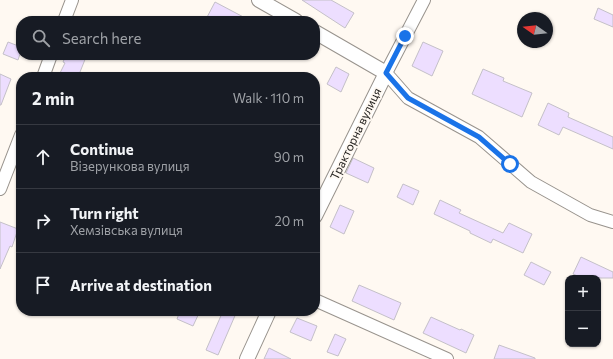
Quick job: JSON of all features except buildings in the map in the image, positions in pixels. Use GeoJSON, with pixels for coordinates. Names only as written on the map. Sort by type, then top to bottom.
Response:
{"type":"FeatureCollection","features":[{"type":"Feature","properties":{"kind":"street"},"geometry":{"type":"LineString","coordinates":[[66,16],[72,0]]}},
{"type":"Feature","properties":{"kind":"street"},"geometry":{"type":"LineString","coordinates":[[259,0],[287,16]]}},
{"type":"Feature","properties":{"kind":"street"},"geometry":{"type":"LineString","coordinates":[[386,73],[424,0]]}},
{"type":"Feature","properties":{"kind":"street"},"geometry":{"type":"LineString","coordinates":[[320,35],[386,73],[408,98],[479,137],[531,182],[590,215],[613,222]]}},
{"type":"Feature","properties":{"kind":"street"},"geometry":{"type":"LineString","coordinates":[[45,72],[49,60]]}},
{"type":"Feature","properties":{"kind":"street","name":"Тракторна вулиця"},"geometry":{"type":"LineString","coordinates":[[320,206],[386,73]]}},
{"type":"Feature","properties":{"kind":"street"},"geometry":{"type":"LineString","coordinates":[[0,190],[16,147]]}},
{"type":"Feature","properties":{"kind":"street"},"geometry":{"type":"LineString","coordinates":[[320,302],[447,359]]}},
{"type":"Feature","properties":{"kind":"street"},"geometry":{"type":"LineString","coordinates":[[247,359],[267,316]]}},
{"type":"Feature","properties":{"kind":"route"},"geometry":{"type":"LineString","coordinates":[[405,36],[386,73],[408,98],[479,137],[510,164]]}}]}
